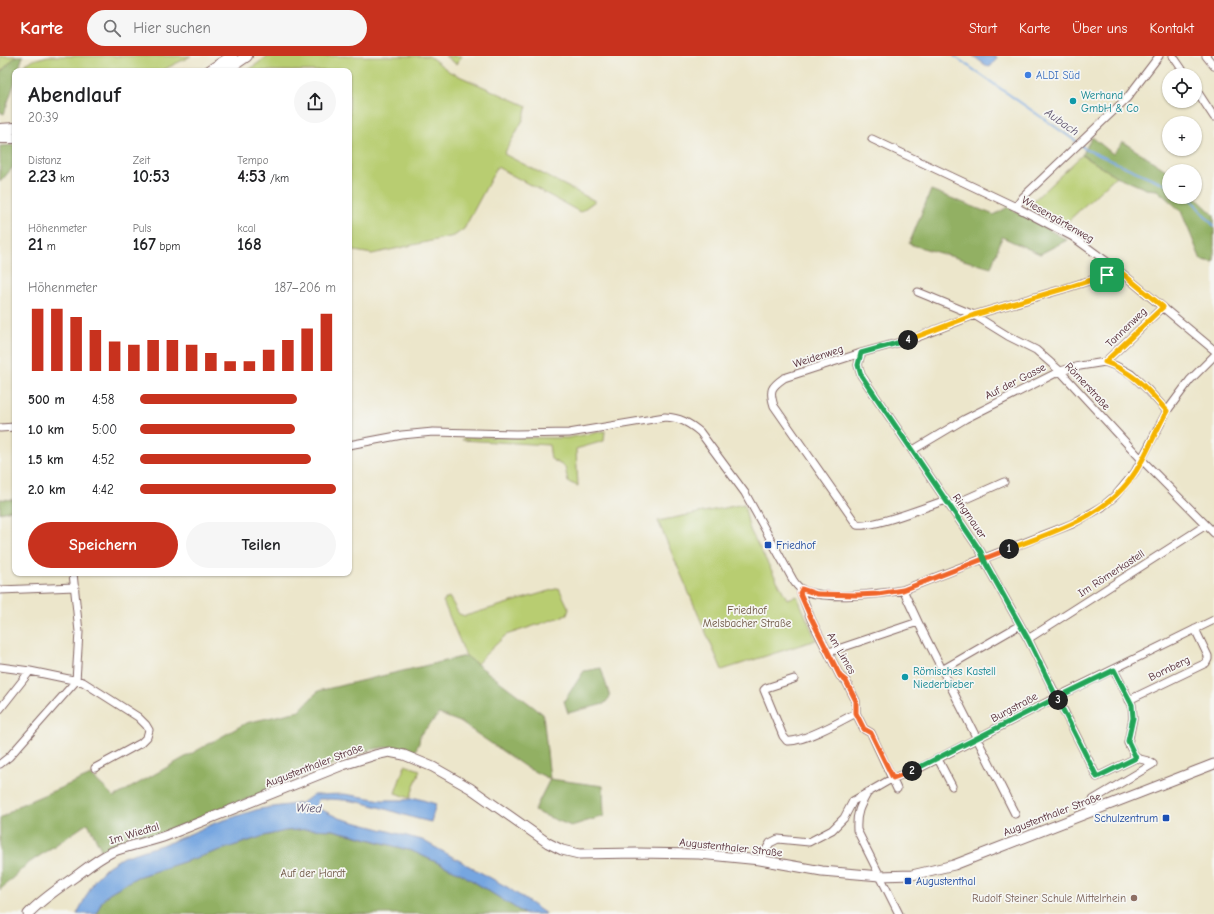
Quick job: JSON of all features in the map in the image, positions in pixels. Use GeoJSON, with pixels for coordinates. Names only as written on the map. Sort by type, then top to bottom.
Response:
{"type":"FeatureCollection","features":[{"type":"Feature","properties":{"kind":"highway"},"geometry":{"type":"LineString","coordinates":[[214,68],[232,56]]}},
{"type":"Feature","properties":{"kind":"highway"},"geometry":{"type":"LineString","coordinates":[[229,68],[247,56]]}},
{"type":"Feature","properties":{"kind":"highway"},"geometry":{"type":"LineString","coordinates":[[0,129],[12,128]]}},
{"type":"Feature","properties":{"kind":"highway"},"geometry":{"type":"LineString","coordinates":[[0,138],[12,138]]}},
{"type":"Feature","properties":{"kind":"main road","name":"Augustenthaler Straße"},"geometry":{"type":"LineString","coordinates":[[239,807],[343,765],[375,754],[389,752],[404,755],[433,767],[470,788],[548,843],[562,850],[580,854],[699,854],[760,860],[822,871],[880,876],[912,875],[954,865],[1214,764]]}},
{"type":"Feature","properties":{"kind":"main road","name":"Im Wiedtal"},"geometry":{"type":"LineString","coordinates":[[28,914],[39,903],[110,853],[120,849],[150,842],[239,807]]}},
{"type":"Feature","properties":{"kind":"street"},"geometry":{"type":"LineString","coordinates":[[1016,207],[1023,197],[1127,98],[1159,56]]}},
{"type":"Feature","properties":{"kind":"street"},"geometry":{"type":"LineString","coordinates":[[1206,56],[1214,66]]}},
{"type":"Feature","properties":{"kind":"street"},"geometry":{"type":"LineString","coordinates":[[1177,58],[1182,68]]}},
{"type":"Feature","properties":{"kind":"street"},"geometry":{"type":"LineString","coordinates":[[1202,99],[1214,117]]}},
{"type":"Feature","properties":{"kind":"street","name":"Wiesengärtenweg"},"geometry":{"type":"LineString","coordinates":[[872,139],[1016,207],[1073,237],[1117,269],[1214,350]]}},
{"type":"Feature","properties":{"kind":"street","name":"Weidenweg"},"geometry":{"type":"LineString","coordinates":[[948,503],[863,526],[857,525],[774,406],[770,394],[774,385],[784,378],[861,353],[915,338],[974,315],[1107,275],[1117,269]]}},
{"type":"Feature","properties":{"kind":"street","name":"Römerstraße"},"geometry":{"type":"LineString","coordinates":[[918,292],[974,315],[1008,336],[1036,350],[1060,371],[1142,460],[1214,533]]}},
{"type":"Feature","properties":{"kind":"street","name":"Tannenweg"},"geometry":{"type":"LineString","coordinates":[[1105,362],[1163,307]]}},
{"type":"Feature","properties":{"kind":"street","name":"Ringmauer"},"geometry":{"type":"LineString","coordinates":[[861,353],[858,365],[861,375],[981,552],[1028,639],[1056,698],[1097,777],[1136,758]]}},
{"type":"Feature","properties":{"kind":"street"},"geometry":{"type":"LineString","coordinates":[[352,444],[402,435],[432,432],[516,434],[569,433],[652,419],[675,418],[685,421],[700,432],[740,486],[793,580],[802,589],[817,594],[878,594],[903,590],[984,559],[1072,524],[1102,508],[1126,484],[1135,472],[1167,411],[1190,380],[1214,356]]}},
{"type":"Feature","properties":{"kind":"street"},"geometry":{"type":"LineString","coordinates":[[1105,362],[1131,374],[1167,411]]}},
{"type":"Feature","properties":{"kind":"street","name":"Auf der Gasse"},"geometry":{"type":"LineString","coordinates":[[913,450],[965,419],[1060,371],[1105,362]]}},
{"type":"Feature","properties":{"kind":"street"},"geometry":{"type":"LineString","coordinates":[[0,428],[12,428]]}},
{"type":"Feature","properties":{"kind":"street"},"geometry":{"type":"LineString","coordinates":[[948,503],[1004,482]]}},
{"type":"Feature","properties":{"kind":"street","name":"Im Römerkastell"},"geometry":{"type":"LineString","coordinates":[[1028,639],[1206,525]]}},
{"type":"Feature","properties":{"kind":"street"},"geometry":{"type":"LineString","coordinates":[[0,764],[9,757],[76,681],[79,632],[73,576]]}},
{"type":"Feature","properties":{"kind":"street"},"geometry":{"type":"LineString","coordinates":[[0,590],[74,587]]}},
{"type":"Feature","properties":{"kind":"street","name":"Am Limes"},"geometry":{"type":"LineString","coordinates":[[802,589],[800,593],[811,618],[840,676],[846,681],[856,701],[856,713],[864,729],[871,733],[897,789]]}},
{"type":"Feature","properties":{"kind":"street"},"geometry":{"type":"LineString","coordinates":[[903,590],[1015,814]]}},
{"type":"Feature","properties":{"kind":"street","name":"Burgstraße"},"geometry":{"type":"LineString","coordinates":[[760,860],[770,843],[778,839],[809,842],[832,830],[844,818],[853,800],[893,778],[918,769],[1056,698],[1214,620]]}},
{"type":"Feature","properties":{"kind":"street"},"geometry":{"type":"LineString","coordinates":[[829,652],[918,622]]}},
{"type":"Feature","properties":{"kind":"street"},"geometry":{"type":"LineString","coordinates":[[942,670],[1020,625]]}},
{"type":"Feature","properties":{"kind":"street","name":"Bornberg"},"geometry":{"type":"LineString","coordinates":[[1129,700],[1206,662],[1208,656],[1195,629]]}},
{"type":"Feature","properties":{"kind":"street"},"geometry":{"type":"LineString","coordinates":[[0,667],[30,671],[83,682],[138,717],[146,725],[148,730],[147,737],[141,743],[95,768]]}},
{"type":"Feature","properties":{"kind":"street"},"geometry":{"type":"LineString","coordinates":[[1091,812],[1089,805],[1094,799],[1153,764],[1136,758],[1128,741],[1133,718],[1132,705],[1114,670]]}},
{"type":"Feature","properties":{"kind":"street"},"geometry":{"type":"LineString","coordinates":[[0,708],[30,671]]}},
{"type":"Feature","properties":{"kind":"street"},"geometry":{"type":"LineString","coordinates":[[794,679],[764,690],[783,736],[787,741],[792,742],[809,736],[856,713]]}},
{"type":"Feature","properties":{"kind":"street"},"geometry":{"type":"LineString","coordinates":[[938,759],[952,786]]}},
{"type":"Feature","properties":{"kind":"street"},"geometry":{"type":"LineString","coordinates":[[868,792],[856,817],[857,830],[899,914]]}},
{"type":"Feature","properties":{"kind":"green space"},"geometry":{"type":"Polygon","coordinates":[[[0,56],[16,56],[0,73],[0,56]]]}},
{"type":"Feature","properties":{"kind":"green space"},"geometry":{"type":"Polygon","coordinates":[[[16,56],[23,56],[19,68],[12,68],[12,90],[4,114],[0,112],[0,73],[16,56]]]}},
{"type":"Feature","properties":{"kind":"green space"},"geometry":{"type":"Polygon","coordinates":[[[48,56],[191,56],[167,68],[24,68],[25,64],[48,56]]]}},
{"type":"Feature","properties":{"kind":"green space"},"geometry":{"type":"Polygon","coordinates":[[[268,56],[429,56],[450,72],[527,106],[523,120],[504,154],[595,201],[580,212],[497,167],[464,229],[454,236],[372,254],[352,251],[352,68],[251,68],[268,56]]]}},
{"type":"Feature","properties":{"kind":"green space"},"geometry":{"type":"Polygon","coordinates":[[[445,56],[462,56],[456,64],[445,56]]]}},
{"type":"Feature","properties":{"kind":"green space"},"geometry":{"type":"Polygon","coordinates":[[[1092,137],[1113,154],[1123,142],[1162,167],[1162,194],[1157,190],[1146,189],[1116,176],[1082,155],[1092,137]]]}},
{"type":"Feature","properties":{"kind":"green space"},"geometry":{"type":"Polygon","coordinates":[[[12,145],[12,168],[0,182],[0,146],[12,145]]]}},
{"type":"Feature","properties":{"kind":"green space"},"geometry":{"type":"Polygon","coordinates":[[[1082,155],[1116,176],[1066,223],[1029,205],[1082,155]]]}},
{"type":"Feature","properties":{"kind":"green space"},"geometry":{"type":"Polygon","coordinates":[[[931,190],[994,215],[1008,207],[1067,240],[1040,254],[1002,237],[991,268],[909,244],[931,190]]]}},
{"type":"Feature","properties":{"kind":"green space"},"geometry":{"type":"Polygon","coordinates":[[[1173,204],[1202,204],[1214,215],[1214,262],[1201,260],[1181,211],[1173,204]]]}},
{"type":"Feature","properties":{"kind":"green space"},"geometry":{"type":"Polygon","coordinates":[[[605,431],[604,441],[576,449],[578,486],[568,482],[565,467],[551,459],[549,445],[462,440],[464,437],[567,438],[605,431]]]}},
{"type":"Feature","properties":{"kind":"green space"},"geometry":{"type":"Polygon","coordinates":[[[0,499],[12,500],[12,510],[0,513],[0,499]]]}},
{"type":"Feature","properties":{"kind":"green space","name":"Friedhof Melsbacher Straße"},"geometry":{"type":"Polygon","coordinates":[[[744,504],[751,532],[787,599],[797,596],[816,640],[722,670],[658,521],[744,504]]]}},
{"type":"Feature","properties":{"kind":"green space"},"geometry":{"type":"Polygon","coordinates":[[[559,588],[569,609],[567,615],[506,635],[477,664],[466,656],[443,601],[449,597],[459,614],[465,616],[559,588]]]}},
{"type":"Feature","properties":{"kind":"green space"},"geometry":{"type":"Polygon","coordinates":[[[466,656],[543,714],[550,779],[527,768],[460,722],[439,714],[420,735],[419,743],[414,753],[390,748],[379,748],[365,751],[171,830],[102,851],[88,823],[26,865],[0,890],[0,819],[20,805],[91,775],[114,797],[246,723],[299,711],[318,691],[466,656]]]}},
{"type":"Feature","properties":{"kind":"green space"},"geometry":{"type":"Polygon","coordinates":[[[601,668],[610,697],[604,704],[568,713],[564,701],[584,671],[601,668]]]}},
{"type":"Feature","properties":{"kind":"green space"},"geometry":{"type":"Polygon","coordinates":[[[405,765],[420,770],[410,798],[395,793],[405,765]]]}},
{"type":"Feature","properties":{"kind":"green space"},"geometry":{"type":"Polygon","coordinates":[[[550,779],[603,786],[604,816],[571,826],[534,811],[550,779]]]}},
{"type":"Feature","properties":{"kind":"green space","name":"Auf der Hardt"},"geometry":{"type":"Polygon","coordinates":[[[309,829],[333,830],[412,851],[460,873],[525,914],[96,914],[102,901],[109,893],[137,877],[264,836],[285,831],[309,829]]]}},
{"type":"Feature","properties":{"kind":"water"},"geometry":{"type":"Polygon","coordinates":[[[973,56],[996,56],[997,58],[989,67],[973,56]]]}},
{"type":"Feature","properties":{"kind":"water","name":"Wied"},"geometry":{"type":"Polygon","coordinates":[[[344,794],[382,800],[405,800],[416,798],[436,804],[431,822],[365,803],[352,801],[318,799],[316,807],[339,818],[422,840],[507,887],[546,914],[525,914],[460,873],[412,851],[333,830],[309,829],[285,831],[264,836],[137,877],[109,893],[102,901],[96,914],[77,914],[95,879],[107,867],[123,857],[171,842],[215,823],[259,809],[302,803],[313,795],[344,794]]]}},
{"type":"Feature","properties":{"kind":"waterway","name":"Aubach"},"geometry":{"type":"LineString","coordinates":[[954,56],[1077,142]]}},
{"type":"Feature","properties":{"kind":"waterway","name":"Aubach"},"geometry":{"type":"LineString","coordinates":[[1081,145],[1085,149],[1162,183]]}},
{"type":"Feature","properties":{"kind":"waterway","name":"Aubach"},"geometry":{"type":"LineString","coordinates":[[1195,204],[1214,226]]}},
{"type":"Feature","properties":{"kind":"place","name":"ALDI Süd"},"geometry":{"type":"Point","coordinates":[1028,75]}},
{"type":"Feature","properties":{"kind":"place","name":"Werhand GmbH & Co"},"geometry":{"type":"Point","coordinates":[1073,101]}},
{"type":"Feature","properties":{"kind":"place","name":"Friedhof"},"geometry":{"type":"Point","coordinates":[768,545]}},
{"type":"Feature","properties":{"kind":"place","name":"Römisches Kastell Niederbieber"},"geometry":{"type":"Point","coordinates":[905,677]}},
{"type":"Feature","properties":{"kind":"place","name":"Schulzentrum"},"geometry":{"type":"Point","coordinates":[1166,818]}},
{"type":"Feature","properties":{"kind":"place","name":"Augustenthal"},"geometry":{"type":"Point","coordinates":[908,881]}},
{"type":"Feature","properties":{"kind":"place","name":"Rudolf Steiner Schule Mittelrhein"},"geometry":{"type":"Point","coordinates":[1134,898]}},
{"type":"Feature","properties":{"kind":"route"},"geometry":{"type":"LineString","coordinates":[[1107,275],[974,315],[915,338],[861,353],[858,365],[861,375],[981,552],[984,559],[986,564],[1028,639],[1056,698],[1097,777],[1136,758],[1128,743],[1134,714],[1132,705],[1114,670],[1056,698],[918,769],[893,778],[871,733],[864,729],[856,713],[856,701],[846,681],[840,676],[800,593],[802,589],[817,594],[832,595],[878,594],[903,590],[984,559],[1072,524],[1102,508],[1116,495],[1135,472],[1167,411],[1131,374],[1105,362],[1163,307],[1117,269],[1107,275]]}}]}
